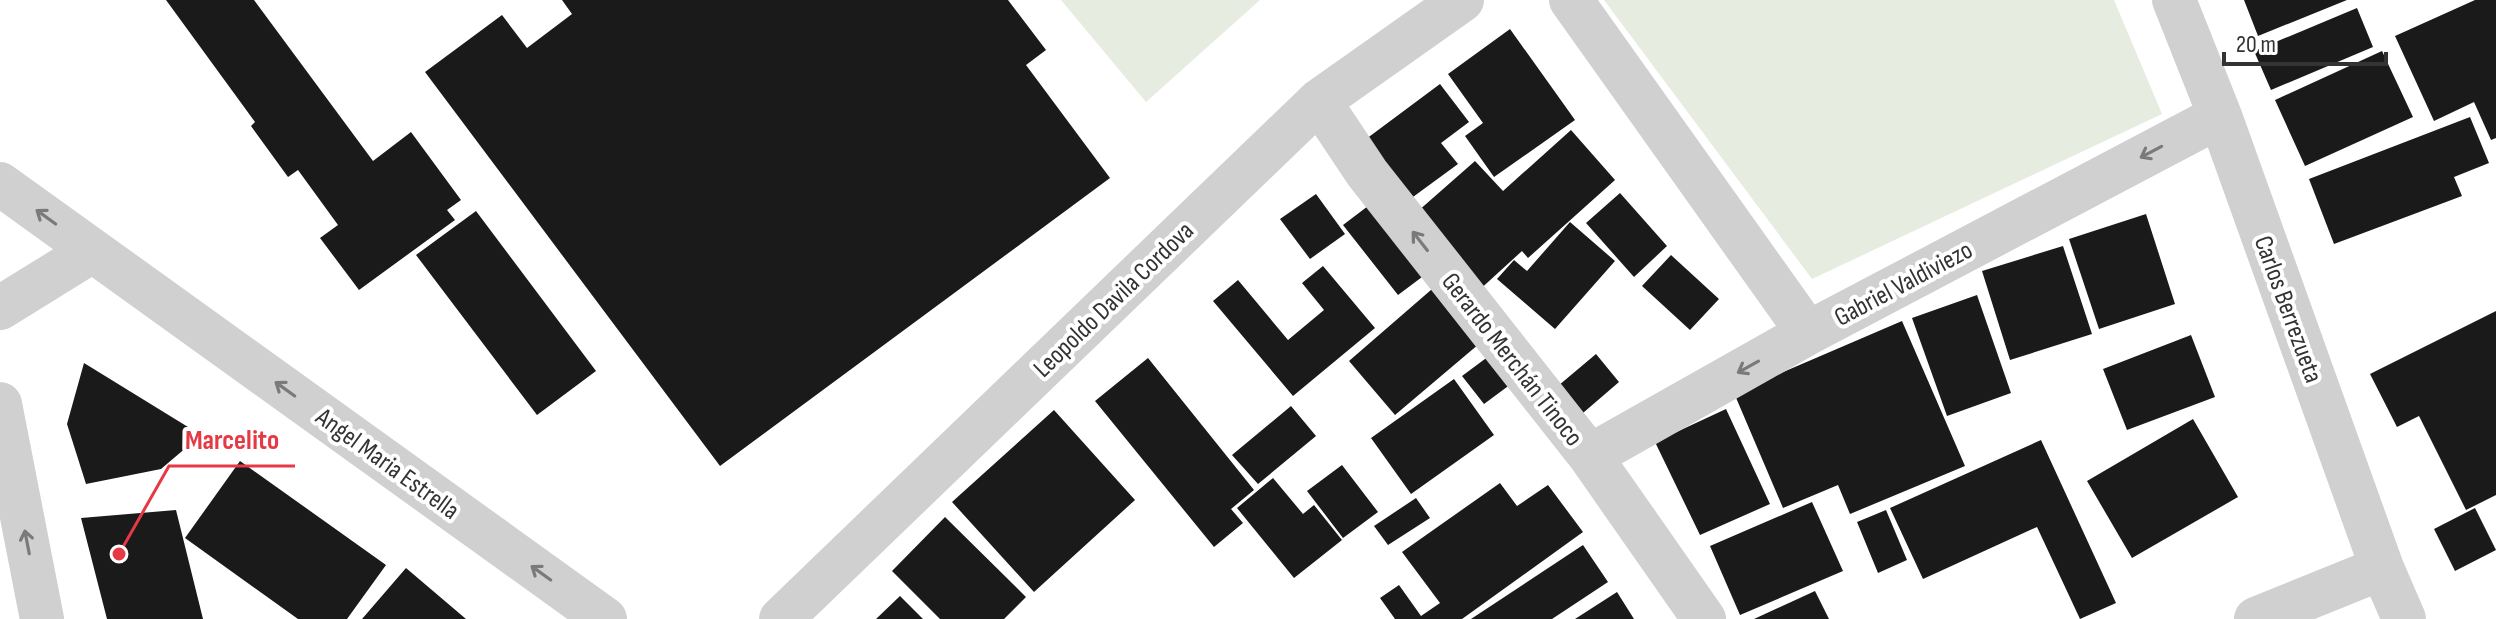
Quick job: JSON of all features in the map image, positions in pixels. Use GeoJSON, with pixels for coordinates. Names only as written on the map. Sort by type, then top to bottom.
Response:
{"type":"FeatureCollection","features":[{"type":"Feature","properties":{"kind":"street","name":"Leopoldo Davila Cordova"},"geometry":{"type":"LineString","coordinates":[[781,619],[1319,101],[1462,0]]}},
{"type":"Feature","properties":{"kind":"street"},"geometry":{"type":"LineString","coordinates":[[1571,0],[1808,333]]}},
{"type":"Feature","properties":{"kind":"street","name":"Carlos Berrezueta"},"geometry":{"type":"LineString","coordinates":[[2174,0],[2220,116],[2382,568],[2404,619]]}},
{"type":"Feature","properties":{"kind":"street","name":"Gerardo Merchán Tinoco"},"geometry":{"type":"LineString","coordinates":[[1319,101],[1367,173],[1590,456],[1704,619]]}},
{"type":"Feature","properties":{"kind":"street","name":"Gabriel Valdiviezo"},"geometry":{"type":"LineString","coordinates":[[1590,456],[1808,333],[2220,116]]}},
{"type":"Feature","properties":{"kind":"street","name":"Angel Maria Estrella"},"geometry":{"type":"LineString","coordinates":[[0,184],[605,619]]}},
{"type":"Feature","properties":{"kind":"street"},"geometry":{"type":"LineString","coordinates":[[0,308],[92,251]]}},
{"type":"Feature","properties":{"kind":"street"},"geometry":{"type":"LineString","coordinates":[[0,404],[42,619]]}},
{"type":"Feature","properties":{"kind":"street"},"geometry":{"type":"LineString","coordinates":[[2256,619],[2382,568]]}},
{"type":"Feature","properties":{"kind":"shaded area"},"geometry":{"type":"Polygon","coordinates":[[[1061,0],[1260,0],[1146,102],[1061,0]]]}},
{"type":"Feature","properties":{"kind":"shaded area"},"geometry":{"type":"Polygon","coordinates":[[[1604,0],[2114,0],[2162,114],[1812,279],[1604,0]]]}},
{"type":"Feature","properties":{"kind":"building"},"geometry":{"type":"Polygon","coordinates":[[[166,0],[254,0],[373,161],[411,132],[461,200],[447,210],[455,220],[359,290],[320,238],[338,225],[298,170],[288,177],[251,126],[255,122],[166,0]]]}},
{"type":"Feature","properties":{"kind":"building"},"geometry":{"type":"Polygon","coordinates":[[[562,0],[1008,0],[1046,50],[1026,65],[1110,178],[720,466],[425,72],[502,15],[527,48],[572,14],[562,0]]]}},
{"type":"Feature","properties":{"kind":"building"},"geometry":{"type":"Polygon","coordinates":[[[2244,0],[2347,0],[2258,36],[2244,0]]]}},
{"type":"Feature","properties":{"kind":"building"},"geometry":{"type":"Polygon","coordinates":[[[2475,0],[2496,0],[2496,138],[2491,140],[2474,102],[2434,121],[2395,36],[2475,0]]]}},
{"type":"Feature","properties":{"kind":"building"},"geometry":{"type":"Polygon","coordinates":[[[2357,8],[2373,47],[2271,90],[2254,51],[2357,8]]]}},
{"type":"Feature","properties":{"kind":"building"},"geometry":{"type":"Polygon","coordinates":[[[1510,29],[1575,120],[1494,177],[1465,136],[1483,123],[1448,74],[1510,29]]]}},
{"type":"Feature","properties":{"kind":"building"},"geometry":{"type":"Polygon","coordinates":[[[2382,51],[2413,117],[2305,166],[2275,100],[2382,51]]]}},
{"type":"Feature","properties":{"kind":"building"},"geometry":{"type":"Polygon","coordinates":[[[1440,84],[1469,122],[1441,143],[1458,164],[1402,205],[1358,145],[1440,84]]]}},
{"type":"Feature","properties":{"kind":"building"},"geometry":{"type":"Polygon","coordinates":[[[2470,117],[2489,163],[2454,177],[2462,196],[2334,244],[2309,179],[2470,117]]]}},
{"type":"Feature","properties":{"kind":"building"},"geometry":{"type":"Polygon","coordinates":[[[1571,130],[1615,180],[1528,258],[1522,251],[1476,293],[1409,219],[1475,161],[1503,191],[1571,130]]]}},
{"type":"Feature","properties":{"kind":"building"},"geometry":{"type":"Polygon","coordinates":[[[1620,193],[1667,246],[1634,277],[1586,223],[1620,193]]]}},
{"type":"Feature","properties":{"kind":"building"},"geometry":{"type":"Polygon","coordinates":[[[1316,194],[1345,234],[1310,259],[1280,219],[1316,194]]]}},
{"type":"Feature","properties":{"kind":"building"},"geometry":{"type":"Polygon","coordinates":[[[1372,203],[1426,274],[1398,295],[1343,225],[1372,203]]]}},
{"type":"Feature","properties":{"kind":"building"},"geometry":{"type":"Polygon","coordinates":[[[476,211],[596,371],[537,415],[416,255],[476,211]]]}},
{"type":"Feature","properties":{"kind":"building"},"geometry":{"type":"Polygon","coordinates":[[[2146,214],[2175,304],[2099,329],[2069,239],[2146,214]]]}},
{"type":"Feature","properties":{"kind":"building"},"geometry":{"type":"Polygon","coordinates":[[[1570,222],[1615,261],[1555,329],[1497,279],[1514,260],[1527,271],[1570,222]]]}},
{"type":"Feature","properties":{"kind":"building"},"geometry":{"type":"Polygon","coordinates":[[[2063,246],[2092,334],[2010,360],[1982,271],[2063,246]]]}},
{"type":"Feature","properties":{"kind":"building"},"geometry":{"type":"Polygon","coordinates":[[[1671,255],[1719,299],[1690,330],[1642,286],[1671,255]]]}},
{"type":"Feature","properties":{"kind":"building"},"geometry":{"type":"Polygon","coordinates":[[[1323,266],[1375,328],[1293,396],[1213,301],[1238,280],[1288,340],[1324,310],[1302,283],[1323,266]]]}},
{"type":"Feature","properties":{"kind":"building"},"geometry":{"type":"Polygon","coordinates":[[[1439,283],[1486,338],[1395,415],[1349,361],[1439,283]]]}},
{"type":"Feature","properties":{"kind":"building"},"geometry":{"type":"Polygon","coordinates":[[[1977,295],[2011,393],[1947,416],[1912,318],[1977,295]]]}},
{"type":"Feature","properties":{"kind":"building"},"geometry":{"type":"Polygon","coordinates":[[[2496,311],[2496,495],[2466,510],[2419,416],[2397,427],[2370,374],[2496,311]]]}},
{"type":"Feature","properties":{"kind":"building"},"geometry":{"type":"Polygon","coordinates":[[[1902,321],[1965,466],[1850,514],[1838,485],[1783,508],[1734,393],[1902,321]]]}},
{"type":"Feature","properties":{"kind":"building"},"geometry":{"type":"Polygon","coordinates":[[[2191,335],[2215,397],[2127,430],[2103,369],[2191,335]]]}},
{"type":"Feature","properties":{"kind":"building"},"geometry":{"type":"Polygon","coordinates":[[[1493,353],[1515,381],[1484,404],[1462,376],[1493,353]]]}},
{"type":"Feature","properties":{"kind":"building"},"geometry":{"type":"Polygon","coordinates":[[[1596,354],[1619,382],[1576,419],[1552,391],[1596,354]]]}},
{"type":"Feature","properties":{"kind":"building"},"geometry":{"type":"Polygon","coordinates":[[[1148,358],[1254,490],[1231,509],[1243,523],[1214,547],[1095,401],[1148,358]]]}},
{"type":"Feature","properties":{"kind":"building"},"geometry":{"type":"Polygon","coordinates":[[[84,363],[201,435],[161,469],[86,484],[67,424],[84,363]]]}},
{"type":"Feature","properties":{"kind":"building"},"geometry":{"type":"Polygon","coordinates":[[[1454,379],[1494,435],[1411,494],[1371,438],[1454,379]]]}},
{"type":"Feature","properties":{"kind":"building"},"geometry":{"type":"Polygon","coordinates":[[[1291,406],[1316,436],[1258,484],[1232,455],[1291,406]]]}},
{"type":"Feature","properties":{"kind":"building"},"geometry":{"type":"Polygon","coordinates":[[[1726,409],[1770,504],[1700,535],[1655,442],[1726,409]]]}},
{"type":"Feature","properties":{"kind":"building"},"geometry":{"type":"Polygon","coordinates":[[[1054,410],[1135,500],[1034,592],[952,502],[1054,410]]]}},
{"type":"Feature","properties":{"kind":"building"},"geometry":{"type":"Polygon","coordinates":[[[2193,419],[2238,497],[2132,558],[2087,481],[2193,419]]]}},
{"type":"Feature","properties":{"kind":"building"},"geometry":{"type":"Polygon","coordinates":[[[2041,440],[2116,603],[2080,619],[2037,527],[1923,579],[1890,508],[2041,440]]]}},
{"type":"Feature","properties":{"kind":"building"},"geometry":{"type":"Polygon","coordinates":[[[240,461],[386,565],[347,619],[298,619],[185,538],[240,461]]]}},
{"type":"Feature","properties":{"kind":"building"},"geometry":{"type":"Polygon","coordinates":[[[1342,465],[1378,512],[1343,538],[1307,491],[1342,465]]]}},
{"type":"Feature","properties":{"kind":"building"},"geometry":{"type":"Polygon","coordinates":[[[1273,478],[1303,514],[1314,505],[1342,540],[1294,578],[1237,508],[1273,478]]]}},
{"type":"Feature","properties":{"kind":"building"},"geometry":{"type":"Polygon","coordinates":[[[1500,483],[1517,506],[1548,485],[1583,532],[1462,619],[1395,619],[1380,598],[1399,585],[1421,616],[1440,603],[1402,552],[1500,483]]]}},
{"type":"Feature","properties":{"kind":"building"},"geometry":{"type":"Polygon","coordinates":[[[1416,498],[1430,518],[1388,545],[1374,526],[1416,498]]]}},
{"type":"Feature","properties":{"kind":"building"},"geometry":{"type":"Polygon","coordinates":[[[1812,502],[1843,571],[1740,615],[1710,546],[1812,502]]]}},
{"type":"Feature","properties":{"kind":"building"},"geometry":{"type":"Polygon","coordinates":[[[2475,508],[2496,550],[2455,571],[2434,529],[2475,508]]]}},
{"type":"Feature","properties":{"kind":"building"},"geometry":{"type":"Polygon","coordinates":[[[176,510],[203,619],[107,619],[81,518],[176,510]]]}},
{"type":"Feature","properties":{"kind":"building"},"geometry":{"type":"Polygon","coordinates":[[[1886,510],[1907,560],[1878,573],[1857,522],[1886,510]]]}},
{"type":"Feature","properties":{"kind":"building"},"geometry":{"type":"Polygon","coordinates":[[[945,517],[1026,597],[1004,619],[940,619],[892,571],[945,517]]]}},
{"type":"Feature","properties":{"kind":"building"},"geometry":{"type":"Polygon","coordinates":[[[1583,545],[1608,582],[1552,619],[1471,619],[1583,545]]]}},
{"type":"Feature","properties":{"kind":"building"},"geometry":{"type":"Polygon","coordinates":[[[406,568],[466,619],[362,619],[406,568]]]}},
{"type":"Feature","properties":{"kind":"building"},"geometry":{"type":"Polygon","coordinates":[[[1815,591],[1829,619],[1754,619],[1815,591]]]}},
{"type":"Feature","properties":{"kind":"building"},"geometry":{"type":"Polygon","coordinates":[[[1617,592],[1634,619],[1575,619],[1617,592]]]}},
{"type":"Feature","properties":{"kind":"building"},"geometry":{"type":"Polygon","coordinates":[[[900,596],[923,619],[876,619],[900,596]]]}},
{"type":"Feature","properties":{"kind":"place","name":"Marcelito"},"geometry":{"type":"Point","coordinates":[119,554]}}]}
